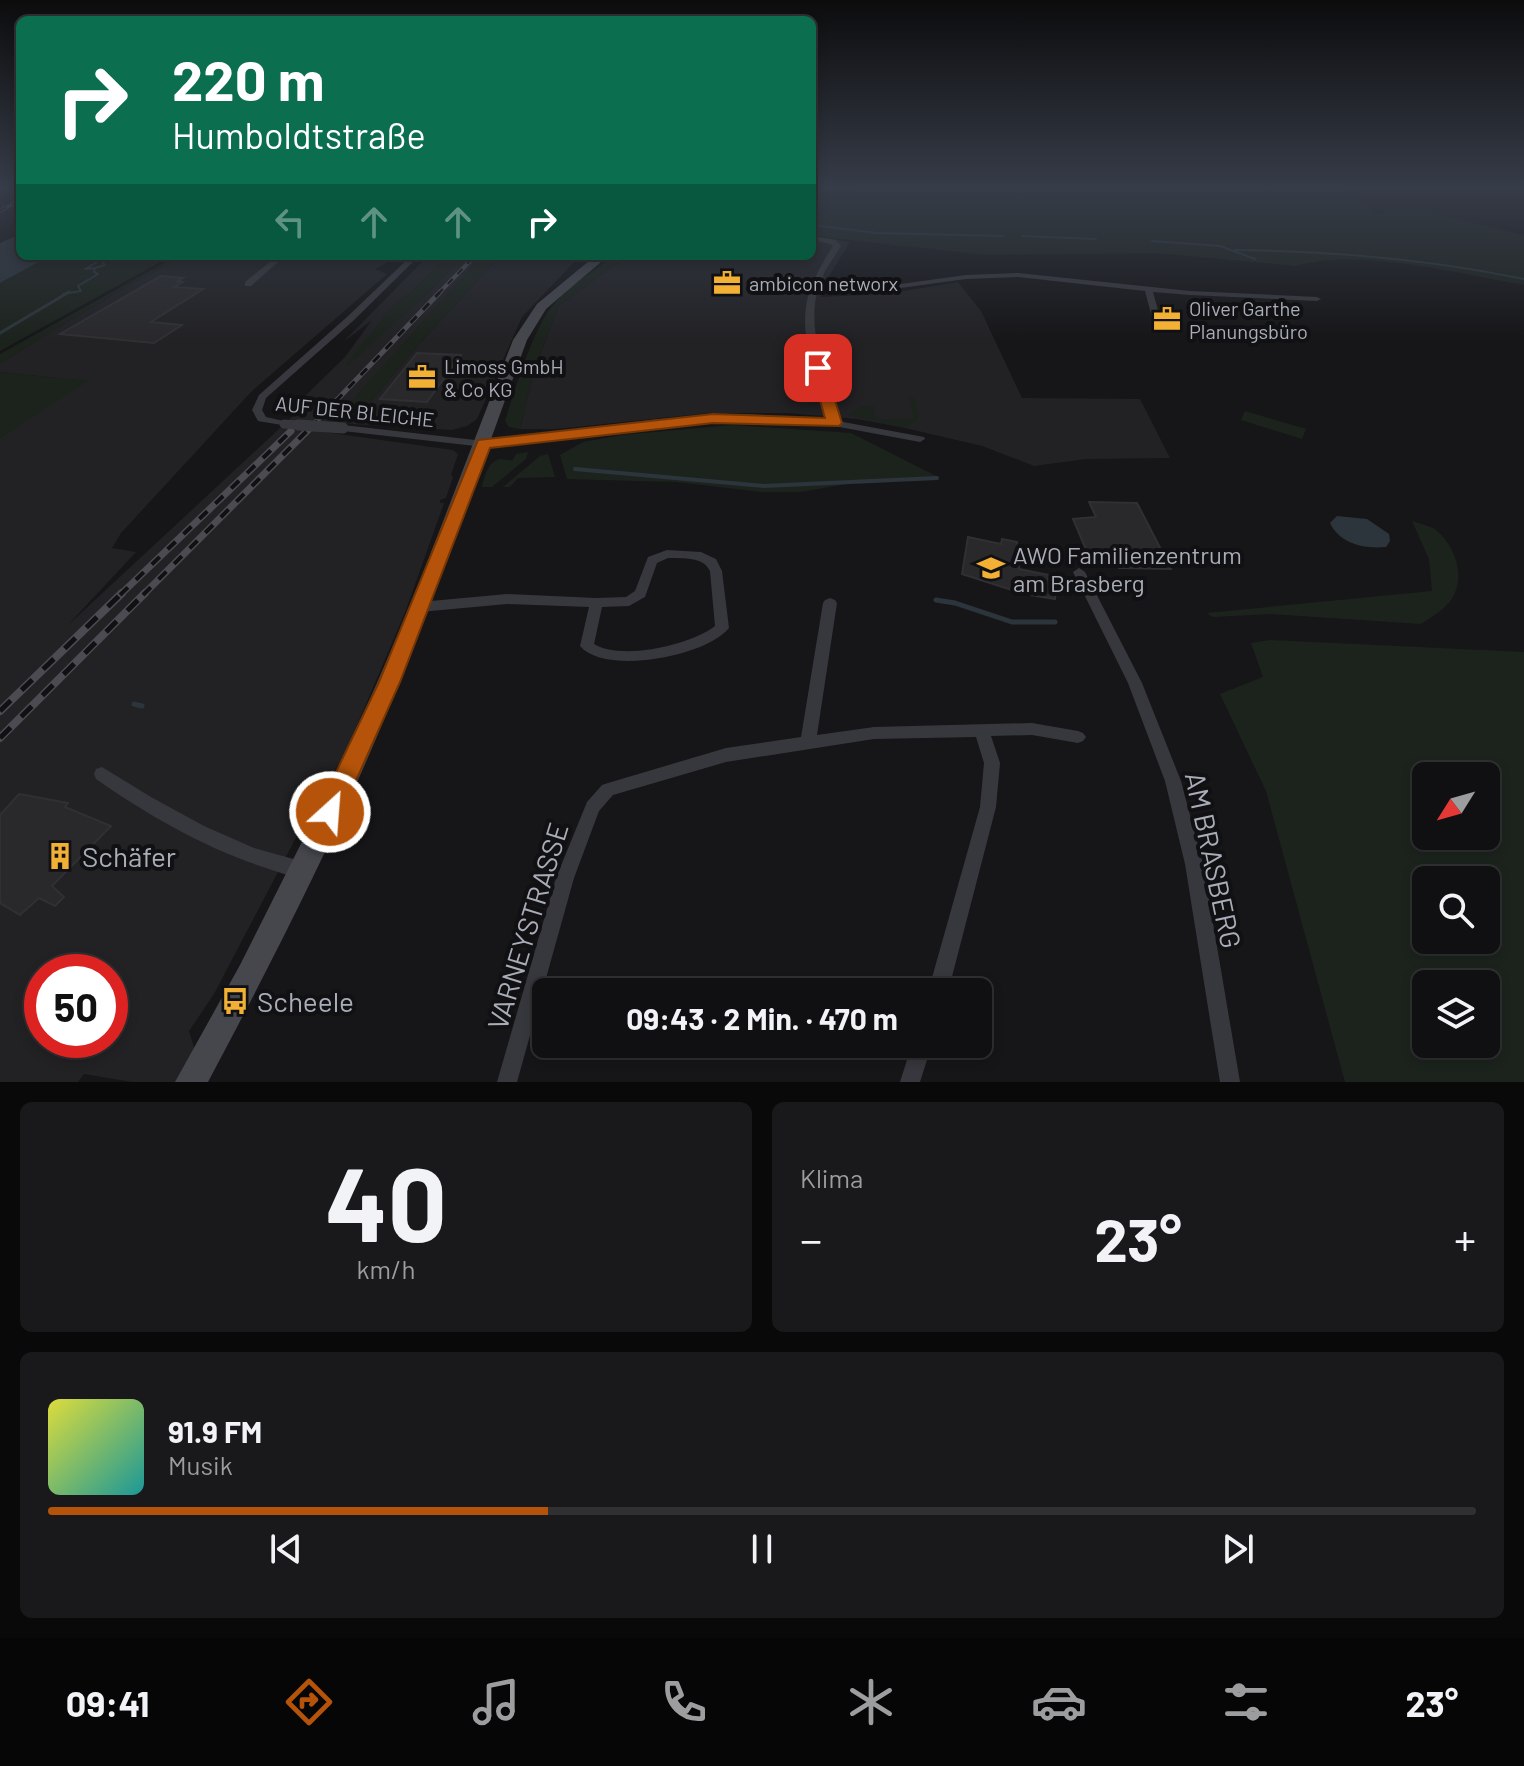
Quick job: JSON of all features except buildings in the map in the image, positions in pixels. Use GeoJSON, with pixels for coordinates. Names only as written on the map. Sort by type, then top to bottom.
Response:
{"type":"FeatureCollection","features":[{"type":"Feature","properties":{"kind":"main road"},"geometry":{"type":"LineString","coordinates":[[191,1082],[250,975],[357,756],[484,444],[516,349],[533,317],[552,296],[597,260]]}},
{"type":"Feature","properties":{"kind":"street"},"geometry":{"type":"LineString","coordinates":[[820,239],[837,246],[822,266],[813,289],[809,311],[810,337],[834,423]]}},
{"type":"Feature","properties":{"kind":"street"},"geometry":{"type":"LineString","coordinates":[[248,284],[276,260]]}},
{"type":"Feature","properties":{"kind":"street","name":"AUF DER BLEICHE"},"geometry":{"type":"LineString","coordinates":[[411,260],[262,397],[257,410],[262,419],[284,424],[484,444],[713,418],[834,423],[920,439]]}},
{"type":"Feature","properties":{"kind":"street"},"geometry":{"type":"LineString","coordinates":[[813,289],[864,291],[966,277],[1018,275],[1149,290],[1317,299]]}},
{"type":"Feature","properties":{"kind":"street"},"geometry":{"type":"LineString","coordinates":[[1149,290],[1158,325]]}},
{"type":"Feature","properties":{"kind":"street"},"geometry":{"type":"LineString","coordinates":[[420,607],[507,599],[624,602],[638,597],[650,563],[656,557],[667,554],[701,556],[712,562],[716,571],[722,628],[708,639],[635,657],[602,656],[587,646],[596,603]]}},
{"type":"Feature","properties":{"kind":"street","name":"AM BRASBERG"},"geometry":{"type":"LineString","coordinates":[[1079,572],[1135,683],[1173,781],[1194,864],[1230,1082]]}},
{"type":"Feature","properties":{"kind":"street"},"geometry":{"type":"LineString","coordinates":[[808,742],[830,603]]}},
{"type":"Feature","properties":{"kind":"street","name":"VARNEYSTRASSE"},"geometry":{"type":"LineString","coordinates":[[507,1082],[565,878],[593,807],[602,793],[622,784],[726,755],[874,733],[1032,729],[1078,737]]}},
{"type":"Feature","properties":{"kind":"street"},"geometry":{"type":"LineString","coordinates":[[942,978],[988,807],[992,763],[982,732]]}},
{"type":"Feature","properties":{"kind":"street"},"geometry":{"type":"LineString","coordinates":[[102,774],[141,803],[259,857],[302,869]]}},
{"type":"Feature","properties":{"kind":"street"},"geometry":{"type":"LineString","coordinates":[[910,1082],[918,1058]]}},
{"type":"Feature","properties":{"kind":"shaded area"},"geometry":{"type":"Polygon","coordinates":[[[16,239],[16,260],[43,260],[0,283],[0,243],[16,239]]]}},
{"type":"Feature","properties":{"kind":"shaded area"},"geometry":{"type":"Polygon","coordinates":[[[816,239],[850,242],[823,286],[821,297],[886,294],[958,282],[981,311],[1022,398],[1140,399],[1170,458],[1086,459],[1034,466],[982,446],[905,428],[857,419],[787,413],[709,413],[557,429],[520,429],[533,374],[558,306],[622,260],[816,260],[816,239]]]}},
{"type":"Feature","properties":{"kind":"shaded area"},"geometry":{"type":"Polygon","coordinates":[[[844,239],[1524,239],[1524,285],[1409,264],[1348,259],[1296,266],[1156,253],[986,255],[844,239]]]}},
{"type":"Feature","properties":{"kind":"shaded area"},"geometry":{"type":"Polygon","coordinates":[[[43,260],[164,260],[0,351],[0,283],[43,260]]]}},
{"type":"Feature","properties":{"kind":"shaded area"},"geometry":{"type":"Polygon","coordinates":[[[170,260],[176,260],[0,363],[0,354],[170,260]]]}},
{"type":"Feature","properties":{"kind":"shaded area"},"geometry":{"type":"Polygon","coordinates":[[[176,260],[392,260],[375,269],[387,274],[252,391],[121,533],[112,548],[136,552],[67,626],[294,415],[308,399],[305,396],[345,357],[372,320],[342,343],[424,260],[442,260],[414,290],[393,306],[346,365],[426,295],[459,260],[478,260],[324,432],[453,450],[458,454],[446,498],[440,500],[444,503],[406,610],[346,751],[301,828],[214,994],[189,1031],[200,1066],[191,1082],[132,1082],[84,1074],[78,1082],[0,1082],[0,438],[86,381],[0,372],[0,363],[122,289],[176,260]]]}},
{"type":"Feature","properties":{"kind":"shaded area"},"geometry":{"type":"Polygon","coordinates":[[[442,260],[459,260],[426,295],[349,365],[345,365],[393,306],[414,290],[442,260]]]}},
{"type":"Feature","properties":{"kind":"shaded area"},"geometry":{"type":"Polygon","coordinates":[[[478,260],[496,260],[413,351],[352,424],[332,422],[478,260]]]}},
{"type":"Feature","properties":{"kind":"shaded area"},"geometry":{"type":"Polygon","coordinates":[[[496,260],[576,260],[522,317],[477,419],[452,430],[352,424],[413,351],[496,260]]]}},
{"type":"Feature","properties":{"kind":"shaded area"},"geometry":{"type":"Polygon","coordinates":[[[608,260],[622,260],[558,306],[533,374],[520,429],[509,427],[505,421],[535,335],[554,304],[608,260]]]}},
{"type":"Feature","properties":{"kind":"shaded area"},"geometry":{"type":"Polygon","coordinates":[[[0,372],[88,381],[0,438],[0,372]]]}},
{"type":"Feature","properties":{"kind":"shaded area"},"geometry":{"type":"Polygon","coordinates":[[[909,396],[914,398],[919,415],[915,422],[905,428],[848,415],[861,406],[874,406],[876,419],[914,419],[909,396]]]}},
{"type":"Feature","properties":{"kind":"shaded area"},"geometry":{"type":"Polygon","coordinates":[[[1245,411],[1306,429],[1302,439],[1241,420],[1245,411]]]}},
{"type":"Feature","properties":{"kind":"shaded area"},"geometry":{"type":"Polygon","coordinates":[[[732,425],[851,433],[938,477],[859,482],[800,492],[762,492],[676,482],[567,479],[560,455],[583,442],[622,435],[732,425]]]}},
{"type":"Feature","properties":{"kind":"shaded area"},"geometry":{"type":"Polygon","coordinates":[[[528,452],[526,459],[492,487],[482,487],[492,463],[500,459],[513,460],[516,454],[528,452]]]}},
{"type":"Feature","properties":{"kind":"shaded area"},"geometry":{"type":"Polygon","coordinates":[[[548,454],[555,477],[518,478],[510,487],[503,487],[540,456],[548,454]]]}},
{"type":"Feature","properties":{"kind":"shaded area"},"geometry":{"type":"Polygon","coordinates":[[[1337,516],[1367,519],[1389,534],[1390,541],[1386,547],[1354,544],[1334,530],[1330,523],[1337,516]]]}},
{"type":"Feature","properties":{"kind":"shaded area"},"geometry":{"type":"Polygon","coordinates":[[[1412,521],[1434,529],[1443,537],[1457,563],[1458,573],[1451,600],[1421,624],[1271,614],[1212,617],[1207,613],[1432,591],[1429,559],[1412,521]]]}},
{"type":"Feature","properties":{"kind":"shaded area"},"geometry":{"type":"Polygon","coordinates":[[[1270,640],[1524,652],[1524,1082],[1345,1082],[1266,791],[1220,694],[1263,677],[1251,643],[1270,640]]]}},
{"type":"Feature","properties":{"kind":"waterway"},"geometry":{"type":"LineString","coordinates":[[1152,241],[1220,246],[1255,259]]}},
{"type":"Feature","properties":{"kind":"waterway"},"geometry":{"type":"LineString","coordinates":[[1234,250],[1380,257],[1524,279]]}},
{"type":"Feature","properties":{"kind":"waterway"},"geometry":{"type":"LineString","coordinates":[[67,293],[81,291],[78,286],[98,274],[94,272],[95,268],[105,265],[101,260]]}},
{"type":"Feature","properties":{"kind":"waterway"},"geometry":{"type":"LineString","coordinates":[[94,268],[85,269],[99,261]]}},
{"type":"Feature","properties":{"kind":"waterway"},"geometry":{"type":"LineString","coordinates":[[0,333],[67,293]]}},
{"type":"Feature","properties":{"kind":"waterway"},"geometry":{"type":"LineString","coordinates":[[575,469],[764,486],[937,478]]}},
{"type":"Feature","properties":{"kind":"waterway"},"geometry":{"type":"LineString","coordinates":[[936,600],[955,603],[1012,622],[1055,622]]}},
{"type":"Feature","properties":{"kind":"waterway"},"geometry":{"type":"LineString","coordinates":[[134,704],[142,706]]}},
{"type":"Feature","properties":{"kind":"railway"},"geometry":{"type":"LineString","coordinates":[[438,294],[471,260]]}},
{"type":"Feature","properties":{"kind":"railway"},"geometry":{"type":"LineString","coordinates":[[311,427],[440,292]]}},
{"type":"Feature","properties":{"kind":"railway"},"geometry":{"type":"LineString","coordinates":[[0,738],[311,427]]}},
{"type":"Feature","properties":{"kind":"railway"},"geometry":{"type":"LineString","coordinates":[[120,595],[291,431]]}},
{"type":"Feature","properties":{"kind":"railway"},"geometry":{"type":"LineString","coordinates":[[0,711],[122,593]]}},
{"type":"Feature","properties":{"kind":"place","name":"ambicon networx"},"geometry":{"type":"Point","coordinates":[727,283]}},
{"type":"Feature","properties":{"kind":"place","name":"Oliver Garthe Planungsbüro"},"geometry":{"type":"Point","coordinates":[1167,319]}},
{"type":"Feature","properties":{"kind":"place","name":"Limoss GmbH & Co KG"},"geometry":{"type":"Point","coordinates":[422,377]}},
{"type":"Feature","properties":{"kind":"place","name":"AWO Familienzentrum am Brasberg"},"geometry":{"type":"Point","coordinates":[991,568]}},
{"type":"Feature","properties":{"kind":"place","name":"Schäfer"},"geometry":{"type":"Point","coordinates":[60,856]}},
{"type":"Feature","properties":{"kind":"place","name":"Scheele"},"geometry":{"type":"Point","coordinates":[235,1001]}},
{"type":"Feature","properties":{"kind":"route"},"geometry":{"type":"LineString","coordinates":[[330,812],[390,682],[484,444],[713,418],[834,423],[818,368]]}}]}
